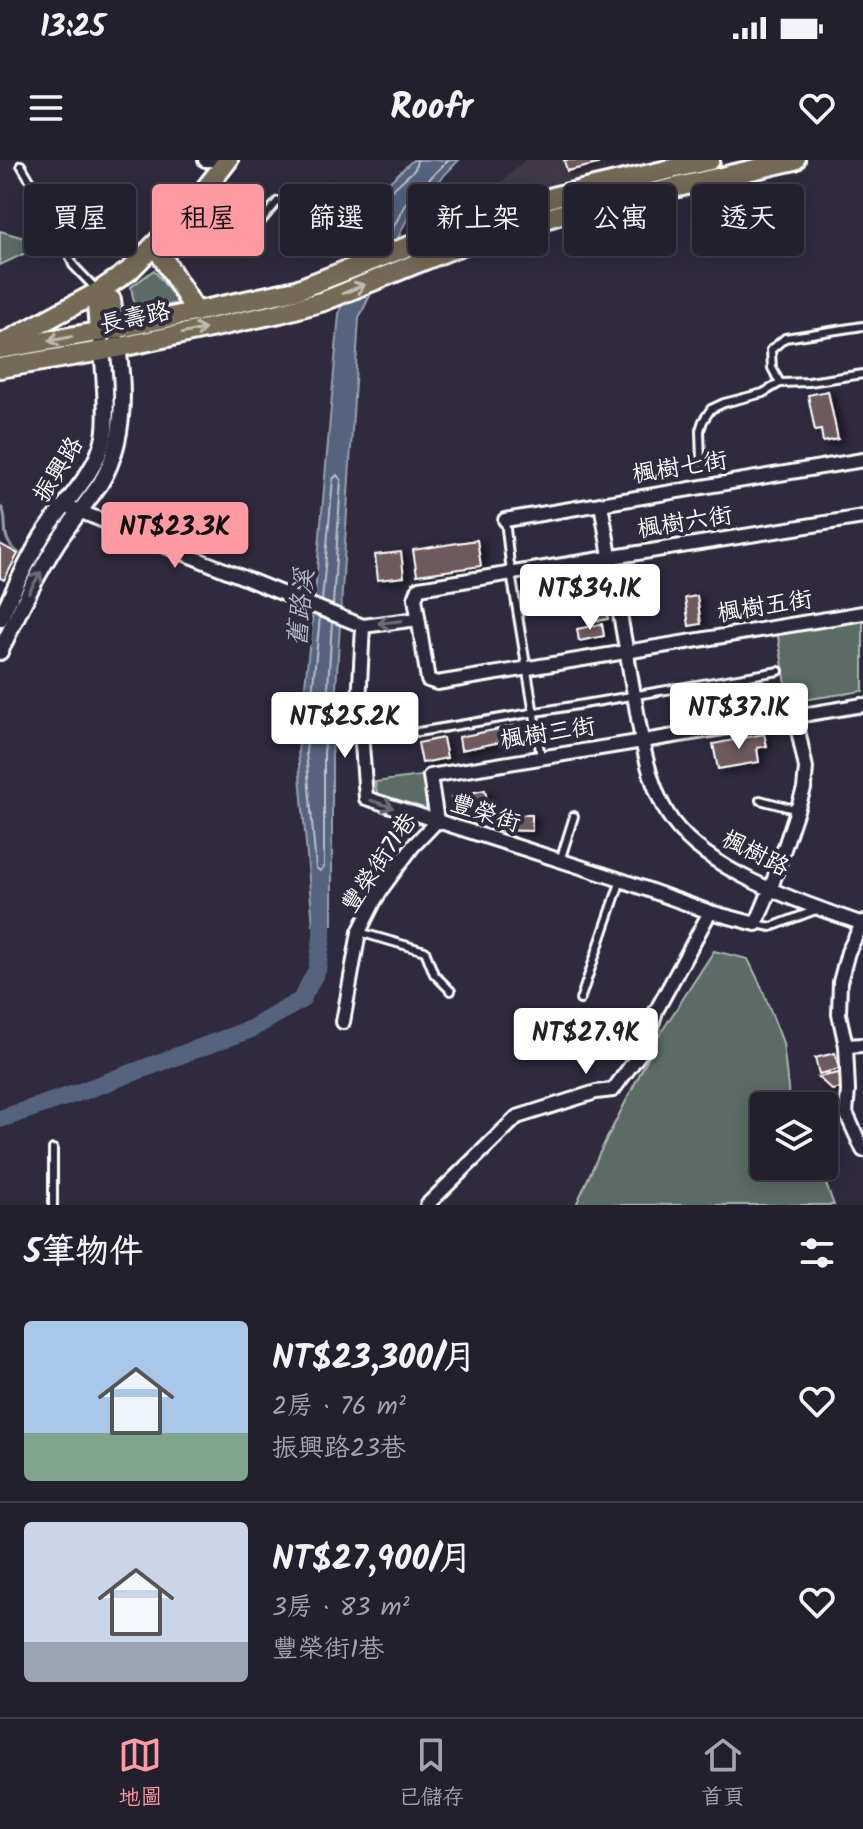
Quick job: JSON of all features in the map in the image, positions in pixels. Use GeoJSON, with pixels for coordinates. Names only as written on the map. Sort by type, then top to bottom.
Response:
{"type":"FeatureCollection","features":[{"type":"Feature","properties":{"kind":"main road"},"geometry":{"type":"LineString","coordinates":[[548,199],[710,160]]}},
{"type":"Feature","properties":{"kind":"main road"},"geometry":{"type":"LineString","coordinates":[[548,217],[795,160]]}},
{"type":"Feature","properties":{"kind":"main road"},"geometry":{"type":"LineString","coordinates":[[210,184],[228,161]]}},
{"type":"Feature","properties":{"kind":"main road"},"geometry":{"type":"LineString","coordinates":[[0,347],[98,292],[129,271],[152,248]]}},
{"type":"Feature","properties":{"kind":"main road"},"geometry":{"type":"LineString","coordinates":[[277,304],[296,290],[408,253]]}},
{"type":"Feature","properties":{"kind":"main road"},"geometry":{"type":"LineString","coordinates":[[162,256],[196,312]]}},
{"type":"Feature","properties":{"kind":"main road"},"geometry":{"type":"LineString","coordinates":[[98,292],[97,304],[108,340]]}},
{"type":"Feature","properties":{"kind":"main road","name":"長壽路"},"geometry":{"type":"LineString","coordinates":[[0,347],[108,340],[196,312],[277,304]]}},
{"type":"Feature","properties":{"kind":"main road","name":"長壽路"},"geometry":{"type":"LineString","coordinates":[[0,368],[108,340],[277,304]]}},
{"type":"Feature","properties":{"kind":"street"},"geometry":{"type":"LineString","coordinates":[[205,160],[228,161]]}},
{"type":"Feature","properties":{"kind":"street","name":"振興路"},"geometry":{"type":"LineString","coordinates":[[0,619],[42,537],[91,468],[105,434],[108,340]]}},
{"type":"Feature","properties":{"kind":"street","name":"振興路"},"geometry":{"type":"LineString","coordinates":[[0,652],[22,604],[57,543],[101,481],[116,449],[120,434],[121,379],[108,340]]}},
{"type":"Feature","properties":{"kind":"street","name":"楓樹七街"},"geometry":{"type":"LineString","coordinates":[[505,520],[863,460]]}},
{"type":"Feature","properties":{"kind":"street","name":"楓樹路"},"geometry":{"type":"LineString","coordinates":[[601,504],[648,768],[672,820],[704,853],[727,868],[820,909],[863,923]]}},
{"type":"Feature","properties":{"kind":"street"},"geometry":{"type":"LineString","coordinates":[[64,505],[363,626],[418,619]]}},
{"type":"Feature","properties":{"kind":"street","name":"楓樹六街"},"geometry":{"type":"LineString","coordinates":[[418,619],[415,598],[419,588],[863,517]]}},
{"type":"Feature","properties":{"kind":"street","name":"楓樹五街"},"geometry":{"type":"LineString","coordinates":[[418,619],[428,680],[437,683],[863,613]]}},
{"type":"Feature","properties":{"kind":"street","name":"豐榮街"},"geometry":{"type":"LineString","coordinates":[[363,626],[359,704],[366,798],[710,912],[756,924]]}},
{"type":"Feature","properties":{"kind":"street","name":"楓樹三街"},"geometry":{"type":"LineString","coordinates":[[430,776],[863,705]]}},
{"type":"Feature","properties":{"kind":"street"},"geometry":{"type":"LineString","coordinates":[[756,924],[804,789],[806,768],[795,716]]}},
{"type":"Feature","properties":{"kind":"street","name":"豐榮街71巷"},"geometry":{"type":"LineString","coordinates":[[343,1022],[359,932],[383,887],[413,846],[437,821],[430,776]]}},
{"type":"Feature","properties":{"kind":"street"},"geometry":{"type":"LineString","coordinates":[[427,1205],[517,1117],[596,1092],[613,1090],[646,1045],[656,1011],[710,912]]}},
{"type":"Feature","properties":{"kind":"street"},"geometry":{"type":"LineString","coordinates":[[863,923],[848,952],[840,982],[839,1014],[846,1046],[846,1113],[863,1150]]}},
{"type":"Feature","properties":{"kind":"street"},"geometry":{"type":"LineString","coordinates":[[846,1046],[863,1045]]}},
{"type":"Feature","properties":{"kind":"lane"},"geometry":{"type":"LineString","coordinates":[[21,165],[59,229],[73,265],[98,292]]}},
{"type":"Feature","properties":{"kind":"lane"},"geometry":{"type":"LineString","coordinates":[[264,218],[280,201]]}},
{"type":"Feature","properties":{"kind":"lane"},"geometry":{"type":"LineString","coordinates":[[780,383],[772,368],[771,350],[785,338],[863,326]]}},
{"type":"Feature","properties":{"kind":"lane"},"geometry":{"type":"LineString","coordinates":[[701,461],[700,430],[711,409],[763,393],[780,383],[863,374]]}},
{"type":"Feature","properties":{"kind":"lane"},"geometry":{"type":"LineString","coordinates":[[505,520],[541,757]]}},
{"type":"Feature","properties":{"kind":"lane"},"geometry":{"type":"LineString","coordinates":[[418,732],[779,671]]}},
{"type":"Feature","properties":{"kind":"lane"},"geometry":{"type":"LineString","coordinates":[[760,800],[798,810]]}},
{"type":"Feature","properties":{"kind":"lane"},"geometry":{"type":"LineString","coordinates":[[560,861],[574,816]]}},
{"type":"Feature","properties":{"kind":"lane"},"geometry":{"type":"LineString","coordinates":[[580,1000],[621,880]]}},
{"type":"Feature","properties":{"kind":"lane"},"geometry":{"type":"LineString","coordinates":[[756,924],[771,927],[820,909]]}},
{"type":"Feature","properties":{"kind":"lane"},"geometry":{"type":"LineString","coordinates":[[359,932],[425,951],[434,974],[451,991]]}},
{"type":"Feature","properties":{"kind":"lane"},"geometry":{"type":"LineString","coordinates":[[53,1149],[53,1205]]}},
{"type":"Feature","properties":{"kind":"shaded area"},"geometry":{"type":"Polygon","coordinates":[[[525,160],[603,160],[606,171],[548,187],[548,184],[501,182],[525,160]]]}},
{"type":"Feature","properties":{"kind":"green space"},"geometry":{"type":"Polygon","coordinates":[[[0,231],[24,238],[24,254],[0,265],[0,231]]]}},
{"type":"Feature","properties":{"kind":"green space"},"geometry":{"type":"Polygon","coordinates":[[[154,270],[178,303],[136,312],[131,287],[154,270]]]}},
{"type":"Feature","properties":{"kind":"green space"},"geometry":{"type":"Polygon","coordinates":[[[863,617],[863,691],[789,702],[777,631],[863,617]]]}},
{"type":"Feature","properties":{"kind":"green space"},"geometry":{"type":"Polygon","coordinates":[[[427,775],[434,820],[378,800],[375,782],[427,775]]]}},
{"type":"Feature","properties":{"kind":"green space"},"geometry":{"type":"Polygon","coordinates":[[[714,951],[748,959],[783,1043],[788,1092],[750,1092],[750,1180],[824,1180],[834,1205],[576,1205],[660,1034],[714,951]]]}},
{"type":"Feature","properties":{"kind":"water"},"geometry":{"type":"Polygon","coordinates":[[[413,160],[459,160],[436,184],[408,184],[408,217],[392,250],[392,184],[387,184],[413,160]]]}},
{"type":"Feature","properties":{"kind":"water"},"geometry":{"type":"Polygon","coordinates":[[[356,256],[389,256],[359,318],[332,753],[332,925],[313,925],[298,752],[339,314],[356,256]]]}},
{"type":"Feature","properties":{"kind":"building"},"geometry":{"type":"Polygon","coordinates":[[[564,160],[597,160],[598,164],[567,171],[564,160]]]}},
{"type":"Feature","properties":{"kind":"building"},"geometry":{"type":"Polygon","coordinates":[[[828,391],[838,439],[823,442],[821,430],[815,431],[808,395],[828,391]]]}},
{"type":"Feature","properties":{"kind":"building"},"geometry":{"type":"Polygon","coordinates":[[[55,476],[58,479],[46,492],[44,480],[55,476]]]}},
{"type":"Feature","properties":{"kind":"building"},"geometry":{"type":"Polygon","coordinates":[[[477,540],[481,566],[417,575],[413,550],[477,540]]]}},
{"type":"Feature","properties":{"kind":"building"},"geometry":{"type":"Polygon","coordinates":[[[0,544],[18,554],[4,580],[0,578],[0,544]]]}},
{"type":"Feature","properties":{"kind":"building"},"geometry":{"type":"Polygon","coordinates":[[[401,552],[404,577],[378,580],[375,555],[401,552]]]}},
{"type":"Feature","properties":{"kind":"building"},"geometry":{"type":"Polygon","coordinates":[[[581,571],[585,591],[562,595],[558,575],[581,571]]]}},
{"type":"Feature","properties":{"kind":"building"},"geometry":{"type":"Polygon","coordinates":[[[602,588],[608,619],[589,622],[583,592],[602,588]]]}},
{"type":"Feature","properties":{"kind":"building"},"geometry":{"type":"Polygon","coordinates":[[[697,596],[701,624],[689,626],[685,598],[697,596]]]}},
{"type":"Feature","properties":{"kind":"building"},"geometry":{"type":"Polygon","coordinates":[[[602,624],[604,636],[579,641],[577,629],[602,624]]]}},
{"type":"Feature","properties":{"kind":"building"},"geometry":{"type":"Polygon","coordinates":[[[514,726],[516,739],[461,750],[459,737],[514,726]]]}},
{"type":"Feature","properties":{"kind":"building"},"geometry":{"type":"Polygon","coordinates":[[[764,734],[767,746],[757,748],[759,762],[718,769],[713,744],[764,734]]]}},
{"type":"Feature","properties":{"kind":"building"},"geometry":{"type":"Polygon","coordinates":[[[443,738],[447,758],[422,763],[418,743],[443,738]]]}},
{"type":"Feature","properties":{"kind":"building"},"geometry":{"type":"Polygon","coordinates":[[[485,790],[489,811],[455,818],[451,797],[485,790]]]}},
{"type":"Feature","properties":{"kind":"building"},"geometry":{"type":"Polygon","coordinates":[[[492,814],[532,815],[532,831],[491,830],[492,814]]]}},
{"type":"Feature","properties":{"kind":"building"},"geometry":{"type":"Polygon","coordinates":[[[835,1053],[839,1069],[819,1074],[815,1058],[835,1053]]]}},
{"type":"Feature","properties":{"kind":"building"},"geometry":{"type":"Polygon","coordinates":[[[839,1073],[842,1088],[832,1090],[818,1077],[839,1073]]]}},
{"type":"Feature","properties":{"kind":"waterway"},"geometry":{"type":"LineString","coordinates":[[0,507],[4,512],[7,539],[19,553]]}},
{"type":"Feature","properties":{"kind":"waterway","name":"舊路溪"},"geometry":{"type":"LineString","coordinates":[[0,1119],[251,1029],[301,1000],[317,970],[322,938],[322,903]]}}]}
